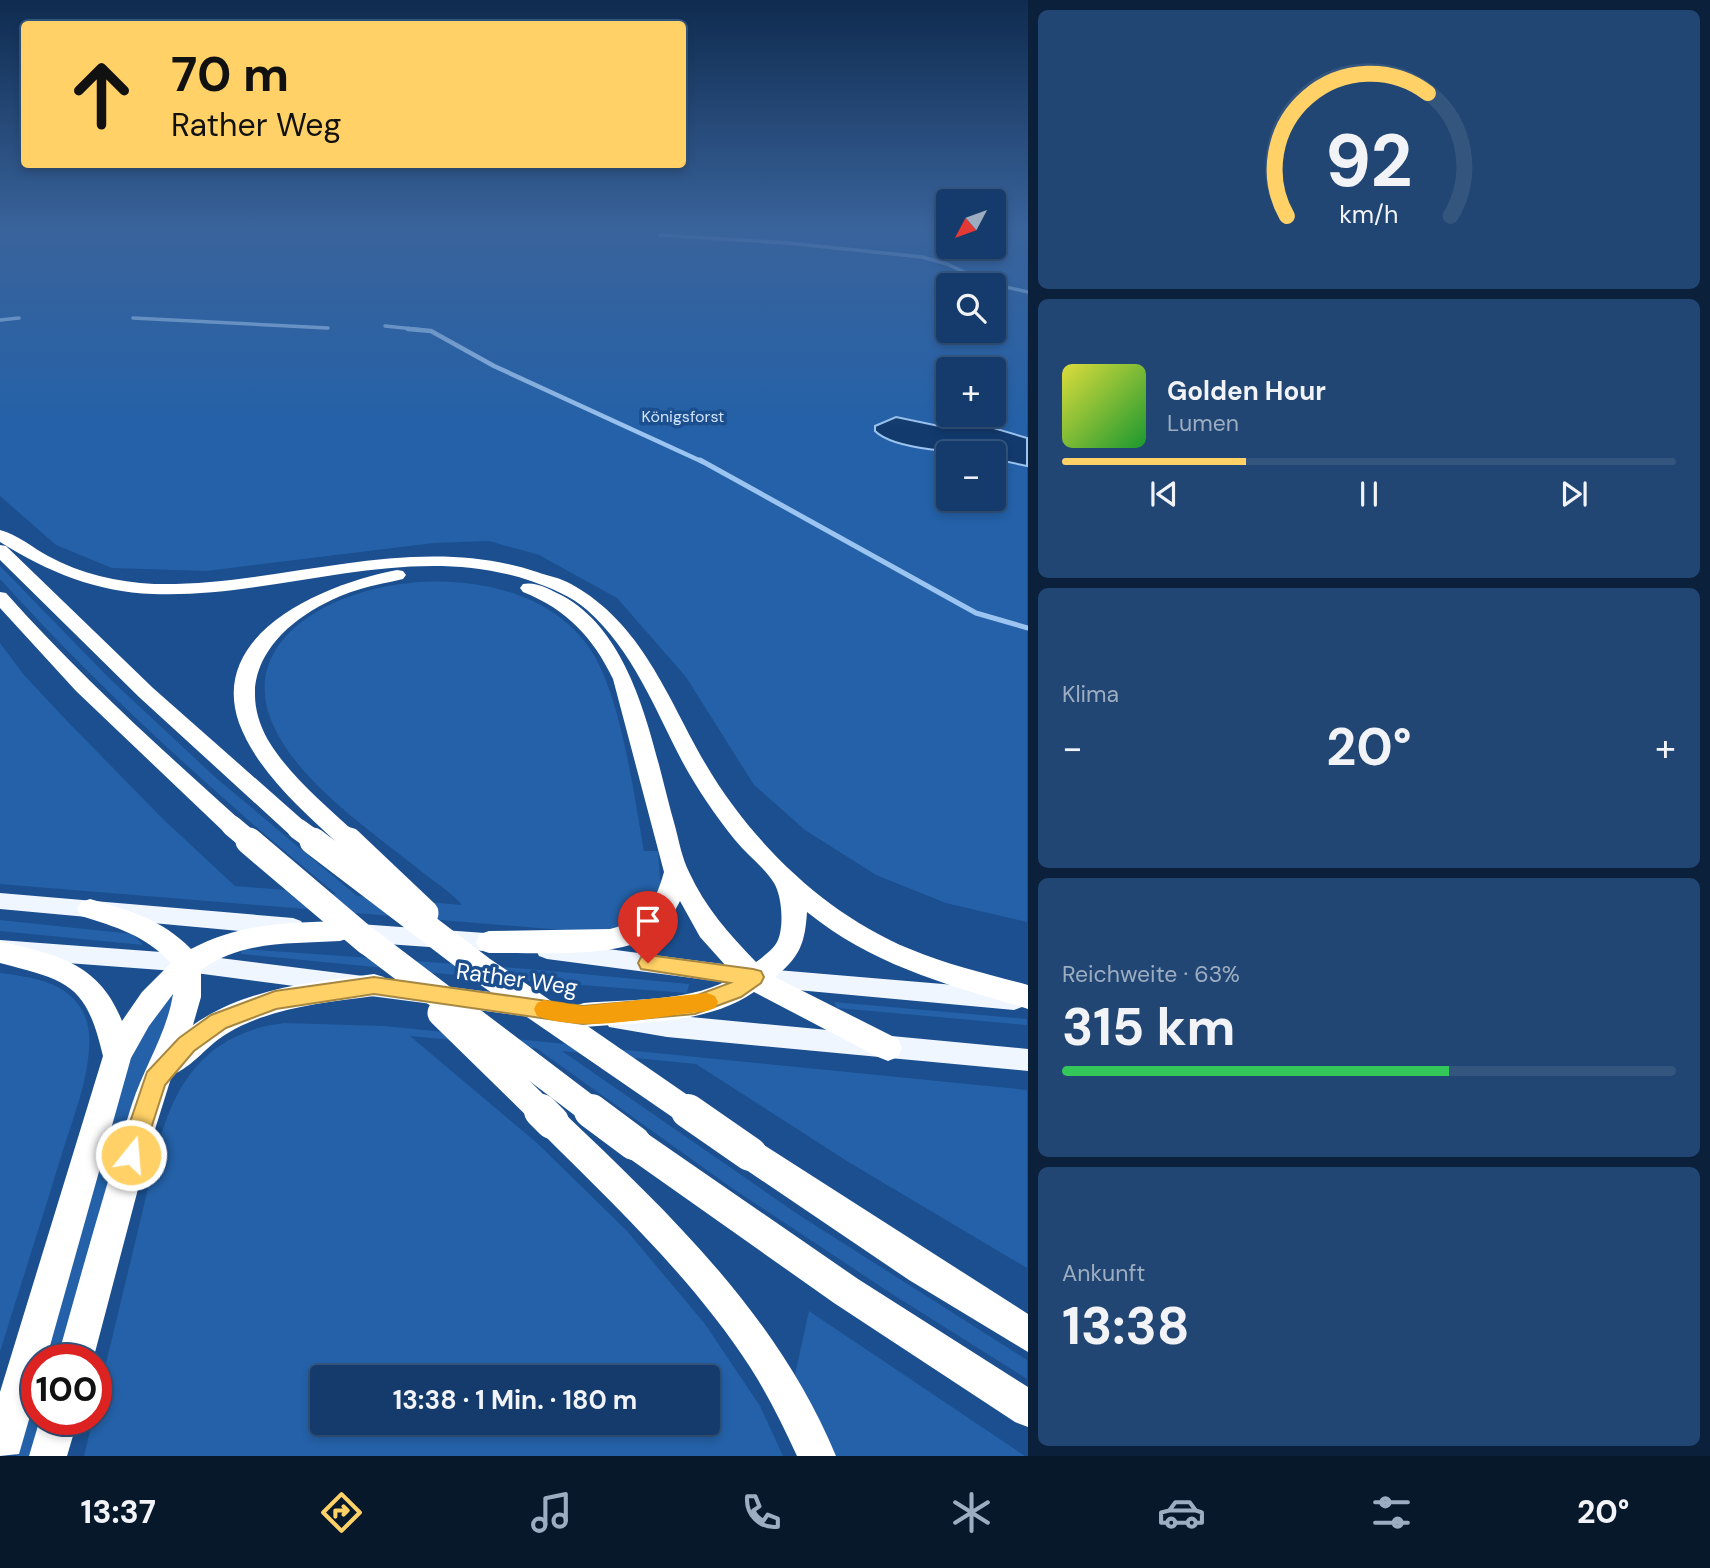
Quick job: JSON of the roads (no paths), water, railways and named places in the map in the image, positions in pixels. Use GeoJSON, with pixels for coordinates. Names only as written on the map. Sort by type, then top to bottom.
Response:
{"type":"FeatureCollection","features":[{"type":"Feature","properties":{"kind":"highway"},"geometry":{"type":"LineString","coordinates":[[0,535],[46,564],[69,573],[94,581],[149,589],[211,588],[368,566],[459,561],[520,570],[563,587],[604,613],[628,639],[712,793],[787,883],[881,948],[1027,999]]}},
{"type":"Feature","properties":{"kind":"highway"},"geometry":{"type":"LineString","coordinates":[[0,550],[110,661],[200,745],[298,829],[485,956],[610,940],[643,929],[661,915],[667,906],[676,872]]}},
{"type":"Feature","properties":{"kind":"highway"},"geometry":{"type":"LineString","coordinates":[[888,1048],[830,1021],[753,977],[709,930],[676,872],[623,679],[613,657],[598,635],[563,604],[516,583],[468,573],[388,576],[338,591],[283,621],[270,634],[251,663],[245,700],[248,720],[261,745],[278,769],[394,882],[485,956],[750,1154],[898,1254],[1027,1335]]}},
{"type":"Feature","properties":{"kind":"highway"},"geometry":{"type":"LineString","coordinates":[[0,597],[21,622],[126,727],[232,826],[447,1004],[634,1143],[846,1291],[1027,1409]]}},
{"type":"Feature","properties":{"kind":"highway"},"geometry":{"type":"LineString","coordinates":[[583,1015],[695,1005],[734,991],[782,955],[792,940],[794,911],[787,883]]}},
{"type":"Feature","properties":{"kind":"highway"},"geometry":{"type":"LineString","coordinates":[[79,1344],[131,1155],[155,1079],[176,1035],[182,1015],[187,996],[188,963],[166,939],[148,926],[90,909]]}},
{"type":"Feature","properties":{"kind":"highway"},"geometry":{"type":"LineString","coordinates":[[0,1454],[117,1057],[130,1029],[152,997],[188,963],[213,950],[244,938],[340,931]]}},
{"type":"Feature","properties":{"kind":"highway"},"geometry":{"type":"LineString","coordinates":[[369,942],[642,1211],[724,1303],[762,1353],[817,1456]]}},
{"type":"Feature","properties":{"kind":"highway"},"geometry":{"type":"LineString","coordinates":[[0,951],[65,970],[86,985],[101,1002],[111,1024],[117,1057]]}},
{"type":"Feature","properties":{"kind":"highway"},"geometry":{"type":"LineString","coordinates":[[155,1079],[187,1045],[219,1022],[275,1000],[374,985]]}},
{"type":"Feature","properties":{"kind":"highway"},"geometry":{"type":"LineString","coordinates":[[48,1456],[54,1435]]}},
{"type":"Feature","properties":{"kind":"main road","name":"Rather Weg"},"geometry":{"type":"LineString","coordinates":[[0,901],[340,931],[485,956],[1027,999]]}},
{"type":"Feature","properties":{"kind":"main road","name":"Rather Weg"},"geometry":{"type":"LineString","coordinates":[[0,951],[188,963],[374,985],[667,1027],[1027,1060]]}},
{"type":"Feature","properties":{"kind":"waterway"},"geometry":{"type":"LineString","coordinates":[[0,320],[19,318]]}},
{"type":"Feature","properties":{"kind":"waterway"},"geometry":{"type":"LineString","coordinates":[[133,318],[328,328]]}},
{"type":"Feature","properties":{"kind":"waterway"},"geometry":{"type":"LineString","coordinates":[[385,326],[424,330]]}},
{"type":"Feature","properties":{"kind":"waterway"},"geometry":{"type":"LineString","coordinates":[[408,329],[431,331],[494,366],[703,462]]}},
{"type":"Feature","properties":{"kind":"waterway"},"geometry":{"type":"LineString","coordinates":[[700,460],[976,613],[1028,628]]}},
{"type":"Feature","properties":{"kind":"park label","name":"Königsforst"},"geometry":{"type":"Point","coordinates":[683,416]}}]}
